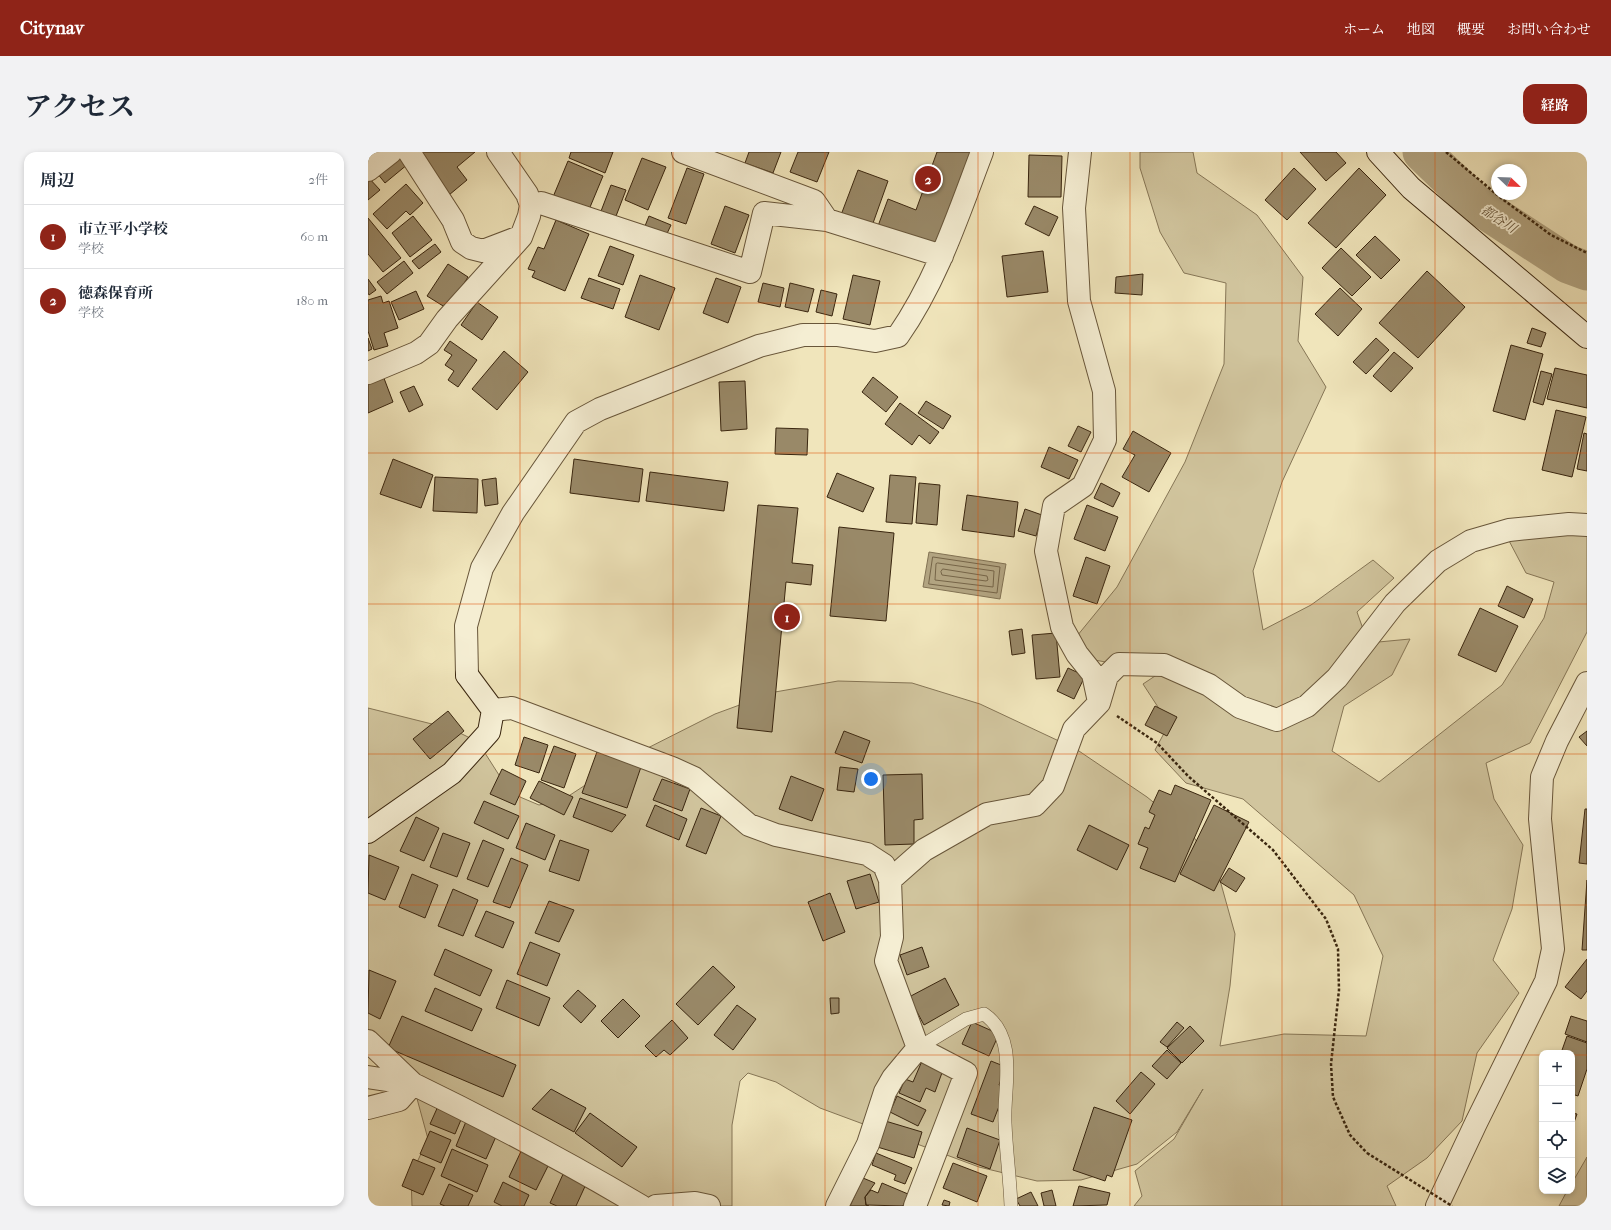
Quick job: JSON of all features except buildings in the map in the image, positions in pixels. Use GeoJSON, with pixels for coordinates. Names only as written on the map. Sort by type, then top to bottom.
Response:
{"type":"FeatureCollection","features":[{"type":"Feature","properties":{"kind":"street"},"geometry":{"type":"LineString","coordinates":[[368,170],[391,152]]}},
{"type":"Feature","properties":{"kind":"street"},"geometry":{"type":"LineString","coordinates":[[409,152],[453,220],[462,242],[471,248],[483,251],[521,237]]}},
{"type":"Feature","properties":{"kind":"street"},"geometry":{"type":"LineString","coordinates":[[368,373],[416,353],[429,344],[447,319],[521,237],[530,216],[531,205],[527,194],[498,152]]}},
{"type":"Feature","properties":{"kind":"street"},"geometry":{"type":"LineString","coordinates":[[683,152],[719,158],[814,201],[827,220]]}},
{"type":"Feature","properties":{"kind":"street"},"geometry":{"type":"LineString","coordinates":[[368,832],[452,774],[489,732],[493,710],[467,676],[466,626],[482,568],[513,513],[576,422],[600,409],[759,346],[803,334],[837,335],[875,341],[898,336],[913,314],[942,256],[982,152]]}},
{"type":"Feature","properties":{"kind":"street"},"geometry":{"type":"LineString","coordinates":[[1080,152],[1074,208],[1079,301],[1104,391],[1105,440],[1083,486],[1054,506],[1046,551],[1062,627],[1077,654],[1093,674],[1099,704]]}},
{"type":"Feature","properties":{"kind":"street"},"geometry":{"type":"LineString","coordinates":[[1378,152],[1411,188],[1587,337]]}},
{"type":"Feature","properties":{"kind":"street"},"geometry":{"type":"LineString","coordinates":[[531,205],[540,203],[750,272],[764,214],[827,220],[942,256]]}},
{"type":"Feature","properties":{"kind":"street"},"geometry":{"type":"LineString","coordinates":[[890,880],[924,850],[987,814],[1035,805],[1053,786],[1074,729],[1099,704],[1107,676],[1119,664],[1164,665],[1209,684],[1240,707],[1277,720],[1307,706],[1337,678],[1395,603],[1438,561],[1471,541],[1509,530],[1569,524],[1587,525]]}},
{"type":"Feature","properties":{"kind":"street"},"geometry":{"type":"LineString","coordinates":[[1438,1206],[1476,1123],[1546,981],[1553,949],[1540,819],[1542,777],[1557,741],[1587,683]]}},
{"type":"Feature","properties":{"kind":"street"},"geometry":{"type":"LineString","coordinates":[[493,710],[512,708],[672,768],[694,778],[749,825],[776,835],[867,854],[884,865],[890,880],[892,937],[886,961],[918,1048],[966,1073],[915,1206]]}},
{"type":"Feature","properties":{"kind":"street"},"geometry":{"type":"LineString","coordinates":[[368,1041],[413,1084],[578,1169],[641,1206]]}},
{"type":"Feature","properties":{"kind":"street"},"geometry":{"type":"LineString","coordinates":[[837,1206],[868,1144],[885,1092],[893,1078],[918,1048]]}},
{"type":"Feature","properties":{"kind":"street"},"geometry":{"type":"LineString","coordinates":[[368,1077],[413,1084]]}},
{"type":"Feature","properties":{"kind":"street"},"geometry":{"type":"LineString","coordinates":[[368,1108],[399,1100],[413,1084]]}},
{"type":"Feature","properties":{"kind":"street"},"geometry":{"type":"LineString","coordinates":[[656,1206],[700,1205]]}},
{"type":"Feature","properties":{"kind":"lane"},"geometry":{"type":"LineString","coordinates":[[918,1048],[966,1019],[984,1014],[993,1020],[1000,1031],[1008,1068],[1004,1122],[1011,1206]]}},
{"type":"Feature","properties":{"kind":"path"},"geometry":{"type":"LineString","coordinates":[[1446,152],[1501,198],[1551,235],[1587,253]]}},
{"type":"Feature","properties":{"kind":"path"},"geometry":{"type":"LineString","coordinates":[[1099,704],[1158,743],[1188,776],[1272,850],[1326,919],[1338,949],[1338,990],[1331,1064],[1333,1097],[1350,1135],[1367,1152],[1452,1206]]}},
{"type":"Feature","properties":{"kind":"shaded area"},"geometry":{"type":"Polygon","coordinates":[[[1140,152],[1193,152],[1197,173],[1257,215],[1303,277],[1298,341],[1326,387],[1282,482],[1253,571],[1263,630],[1311,605],[1373,560],[1394,578],[1357,612],[1368,643],[1410,639],[1392,675],[1344,706],[1332,751],[1379,782],[1502,685],[1544,618],[1554,582],[1526,573],[1507,537],[1587,532],[1587,632],[1530,743],[1486,763],[1494,799],[1523,845],[1512,909],[1493,960],[1519,993],[1477,1053],[1462,1121],[1427,1158],[1387,1186],[1396,1206],[1134,1206],[1142,1196],[1135,1171],[1174,1139],[1203,1089],[1177,1132],[1137,1164],[1081,1180],[1037,1181],[979,1167],[820,1108],[776,1082],[748,1073],[740,1081],[732,1125],[732,1206],[412,1206],[411,1175],[428,1139],[416,1095],[368,1053],[368,708],[452,729],[478,742],[499,775],[520,797],[539,805],[564,799],[622,761],[715,714],[775,692],[838,681],[912,683],[980,704],[1076,749],[1147,797],[1191,833],[1218,873],[1235,934],[1230,986],[1220,1046],[1284,1034],[1366,1036],[1383,956],[1354,895],[1243,799],[1186,783],[1155,750],[1169,724],[1143,684],[1161,672],[1089,659],[1077,636],[1117,587],[1185,462],[1224,364],[1226,283],[1184,273],[1160,232],[1140,168],[1140,152]]]}},
{"type":"Feature","properties":{"kind":"shaded area"},"geometry":{"type":"Polygon","coordinates":[[[1587,1157],[1587,1206],[1559,1206],[1565,1194],[1575,1194],[1575,1178],[1587,1157]]]}},
{"type":"Feature","properties":{"kind":"water"},"geometry":{"type":"Polygon","coordinates":[[[929,552],[1006,564],[1000,599],[923,587],[929,552]]]}},
{"type":"Feature","properties":{"kind":"waterway","name":"都谷川"},"geometry":{"type":"LineString","coordinates":[[1422,152],[1476,204],[1568,264],[1587,271]]}},
{"type":"Feature","properties":{"kind":"place","name":"徳森保育所"},"geometry":{"type":"Point","coordinates":[928,179]}},
{"type":"Feature","properties":{"kind":"place","name":"市立平小学校"},"geometry":{"type":"Point","coordinates":[787,617]}}]}
